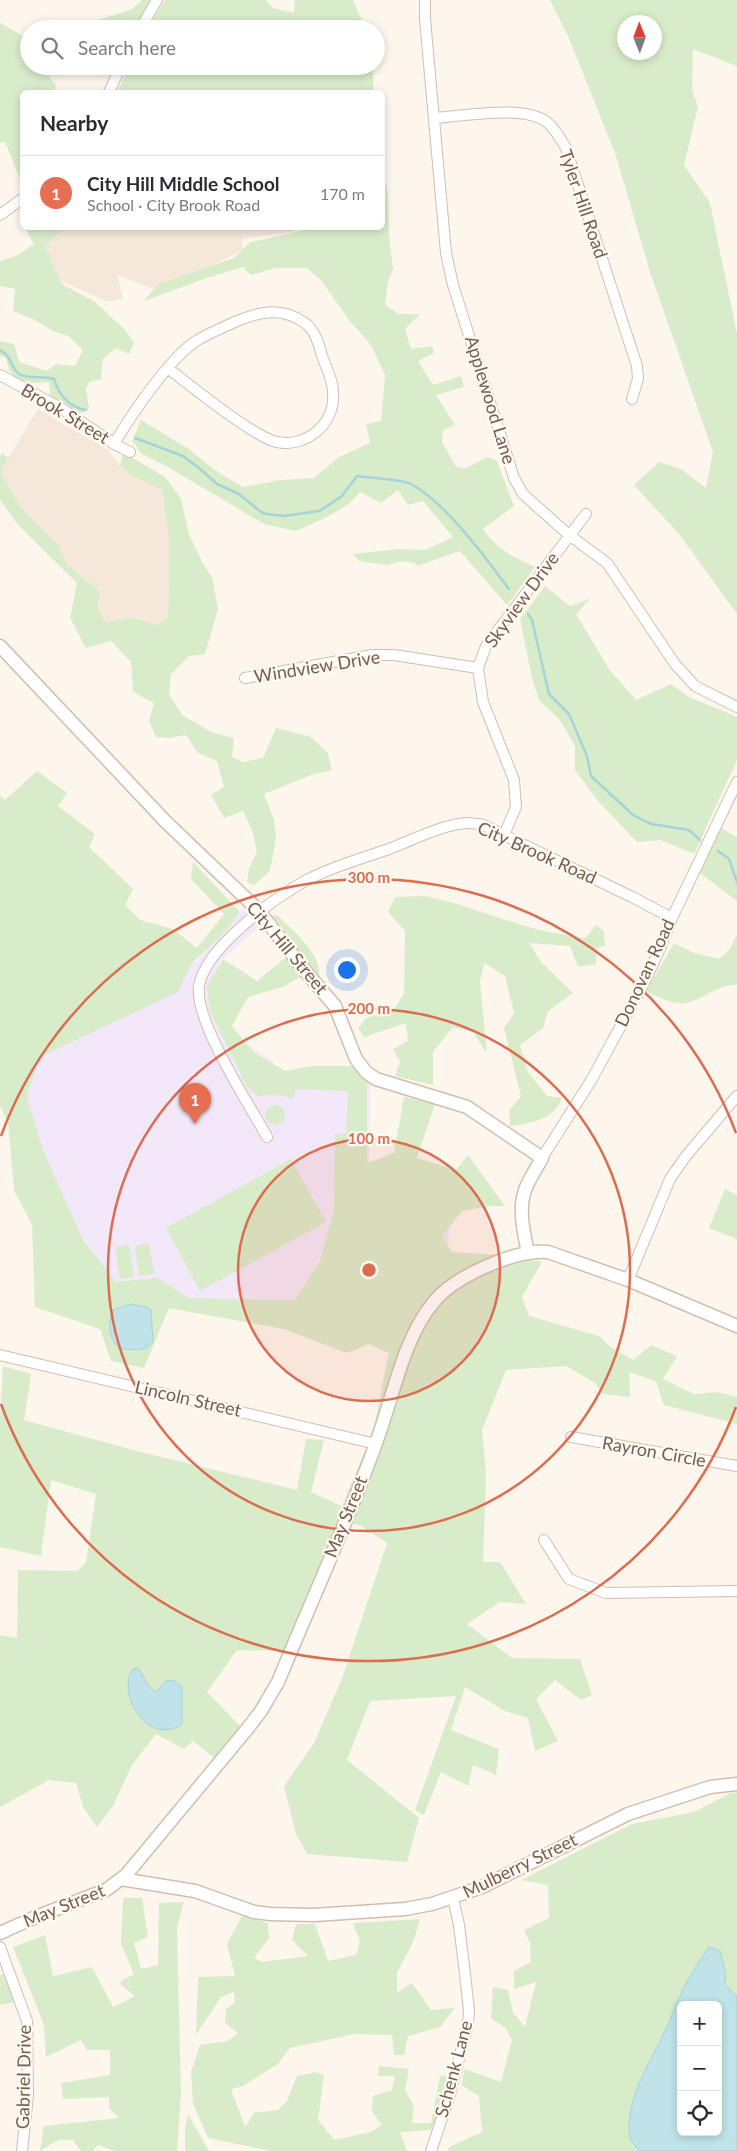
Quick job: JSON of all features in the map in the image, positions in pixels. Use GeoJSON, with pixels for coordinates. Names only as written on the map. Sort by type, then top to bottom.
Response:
{"type":"FeatureCollection","features":[{"type":"Feature","properties":{"kind":"street"},"geometry":{"type":"LineString","coordinates":[[145,20],[157,0]]}},
{"type":"Feature","properties":{"kind":"street","name":"Applewood Lane"},"geometry":{"type":"LineString","coordinates":[[426,0],[425,19],[446,253],[514,478],[523,494],[569,535],[607,563],[675,664],[695,686],[737,707]]}},
{"type":"Feature","properties":{"kind":"street"},"geometry":{"type":"LineString","coordinates":[[110,90],[116,75]]}},
{"type":"Feature","properties":{"kind":"street","name":"Tyler Hill Road"},"geometry":{"type":"LineString","coordinates":[[435,118],[512,113],[529,114],[548,123],[559,136],[566,148],[637,366],[638,379],[632,399]]}},
{"type":"Feature","properties":{"kind":"street"},"geometry":{"type":"LineString","coordinates":[[0,215],[20,200]]}},
{"type":"Feature","properties":{"kind":"street"},"geometry":{"type":"LineString","coordinates":[[114,444],[168,368],[196,341],[247,317],[270,311],[289,314],[306,324],[316,336],[334,392],[332,410],[324,426],[309,438],[294,443],[276,442],[253,430],[168,368]]}},
{"type":"Feature","properties":{"kind":"street","name":"Brook Street"},"geometry":{"type":"LineString","coordinates":[[0,375],[64,410],[114,444],[130,452]]}},
{"type":"Feature","properties":{"kind":"street","name":"Skyview Drive"},"geometry":{"type":"LineString","coordinates":[[504,835],[516,807],[514,780],[483,702],[478,668],[486,646],[586,514]]}},
{"type":"Feature","properties":{"kind":"street","name":"City Hill Street"},"geometry":{"type":"LineString","coordinates":[[1,651],[165,821],[259,911],[305,971],[335,1006],[356,1059],[366,1072],[376,1079],[467,1107],[542,1158]]}},
{"type":"Feature","properties":{"kind":"street","name":"Windview Drive"},"geometry":{"type":"LineString","coordinates":[[245,678],[372,655],[394,655],[478,668]]}},
{"type":"Feature","properties":{"kind":"street","name":"Donovan Road"},"geometry":{"type":"LineString","coordinates":[[542,1158],[592,1079],[644,983],[660,951],[672,918],[737,782]]}},
{"type":"Feature","properties":{"kind":"street","name":"City Brook Road"},"geometry":{"type":"LineString","coordinates":[[267,1137],[208,1026],[199,999],[199,985],[211,958],[259,911],[308,879],[442,828],[467,822],[483,825],[672,918]]}},
{"type":"Feature","properties":{"kind":"street"},"geometry":{"type":"LineString","coordinates":[[628,1280],[670,1179],[686,1156],[737,1097]]}},
{"type":"Feature","properties":{"kind":"street"},"geometry":{"type":"LineString","coordinates":[[528,1253],[523,1228],[523,1200],[526,1189],[542,1158]]}},
{"type":"Feature","properties":{"kind":"street","name":"May Street"},"geometry":{"type":"LineString","coordinates":[[0,1933],[106,1890],[121,1880],[182,1810],[270,1698],[376,1444],[410,1340],[422,1317],[433,1302],[459,1280],[485,1268],[528,1253],[548,1252],[628,1280],[737,1326]]}},
{"type":"Feature","properties":{"kind":"street","name":"Lincoln Street"},"geometry":{"type":"LineString","coordinates":[[0,1356],[376,1444]]}},
{"type":"Feature","properties":{"kind":"street","name":"Rayron Circle"},"geometry":{"type":"LineString","coordinates":[[571,1437],[737,1466]]}},
{"type":"Feature","properties":{"kind":"street"},"geometry":{"type":"LineString","coordinates":[[544,1540],[569,1579],[606,1593],[737,1591]]}},
{"type":"Feature","properties":{"kind":"street","name":"Mulberry Street"},"geometry":{"type":"LineString","coordinates":[[121,1880],[195,1890],[254,1912],[270,1914],[393,1911],[453,1898],[492,1883],[628,1814],[710,1788],[737,1784]]}},
{"type":"Feature","properties":{"kind":"street","name":"Schenk Lane"},"geometry":{"type":"LineString","coordinates":[[430,2151],[450,2094],[468,2024],[469,2011],[465,1974],[459,1925],[453,1898]]}},
{"type":"Feature","properties":{"kind":"street","name":"Gabriel Drive"},"geometry":{"type":"LineString","coordinates":[[0,1948],[28,2021],[28,2095],[22,2151]]}},
{"type":"Feature","properties":{"kind":"shaded area"},"geometry":{"type":"Polygon","coordinates":[[[57,230],[302,230],[242,239],[243,250],[159,291],[117,275],[123,299],[109,302],[58,280],[41,247],[57,230]]]}},
{"type":"Feature","properties":{"kind":"shaded area"},"geometry":{"type":"Polygon","coordinates":[[[38,409],[108,450],[120,466],[130,474],[162,490],[169,539],[168,618],[155,625],[137,618],[124,618],[106,623],[98,608],[100,592],[67,564],[58,544],[20,506],[1,473],[38,409]]]}},
{"type":"Feature","properties":{"kind":"shaded area"},"geometry":{"type":"Polygon","coordinates":[[[243,908],[259,927],[218,963],[246,995],[224,1029],[274,1062],[271,1073],[351,1068],[370,1082],[369,1165],[453,1211],[442,1281],[409,1321],[79,1291],[18,1174],[22,1064],[127,911],[195,963],[243,908]]]}},
{"type":"Feature","properties":{"kind":"green space"},"geometry":{"type":"Polygon","coordinates":[[[142,0],[153,0],[141,20],[98,20],[132,9],[142,0]]]}},
{"type":"Feature","properties":{"kind":"green space"},"geometry":{"type":"Polygon","coordinates":[[[165,0],[266,0],[273,8],[294,13],[295,0],[353,0],[362,20],[153,20],[165,0]]]}},
{"type":"Feature","properties":{"kind":"green space"},"geometry":{"type":"Polygon","coordinates":[[[550,0],[737,0],[737,66],[693,49],[692,90],[698,107],[684,165],[710,203],[737,334],[737,614],[679,534],[634,485],[659,462],[681,469],[706,488],[713,452],[651,275],[615,153],[569,38],[550,0]]]}},
{"type":"Feature","properties":{"kind":"green space"},"geometry":{"type":"Polygon","coordinates":[[[0,23],[20,34],[20,75],[50,75],[49,77],[56,85],[55,90],[20,90],[20,179],[5,142],[0,143],[0,23]]]}},
{"type":"Feature","properties":{"kind":"green space"},"geometry":{"type":"Polygon","coordinates":[[[126,75],[373,75],[373,90],[118,90],[126,75]]]}},
{"type":"Feature","properties":{"kind":"green space"},"geometry":{"type":"Polygon","coordinates":[[[385,182],[388,193],[389,235],[393,270],[388,281],[385,305],[399,314],[420,314],[405,329],[411,349],[432,346],[434,353],[418,361],[433,385],[461,376],[464,387],[436,395],[455,425],[443,430],[442,442],[456,467],[467,468],[487,457],[497,461],[514,506],[483,529],[506,552],[535,567],[507,605],[460,551],[417,566],[415,563],[401,561],[388,565],[359,561],[353,554],[399,549],[425,550],[453,537],[423,501],[408,505],[398,490],[381,503],[360,492],[349,504],[327,517],[296,531],[264,524],[168,467],[142,454],[132,441],[141,420],[189,449],[216,471],[243,487],[280,480],[314,478],[339,457],[370,443],[366,424],[381,421],[385,375],[371,345],[349,320],[320,279],[307,268],[275,268],[251,275],[243,267],[144,301],[158,284],[234,258],[250,242],[307,230],[385,230],[385,182]]]}},
{"type":"Feature","properties":{"kind":"green space"},"geometry":{"type":"Polygon","coordinates":[[[26,230],[61,230],[45,246],[62,284],[95,302],[125,330],[134,343],[129,354],[116,348],[103,359],[101,379],[89,382],[86,389],[89,408],[82,413],[70,408],[50,395],[49,382],[32,383],[15,379],[9,370],[6,358],[0,356],[0,341],[14,344],[19,362],[47,371],[56,364],[75,366],[83,350],[68,336],[53,331],[33,319],[13,311],[15,289],[0,286],[0,261],[16,256],[34,244],[26,230]]]}},
{"type":"Feature","properties":{"kind":"green space"},"geometry":{"type":"Polygon","coordinates":[[[123,452],[166,478],[181,499],[189,534],[203,564],[212,577],[218,609],[205,654],[189,656],[171,674],[169,694],[182,715],[211,732],[234,738],[232,757],[243,762],[263,758],[276,728],[311,737],[328,753],[332,770],[311,775],[264,794],[274,820],[276,838],[270,871],[254,885],[247,882],[249,868],[257,852],[252,830],[243,811],[224,818],[211,795],[224,787],[217,761],[198,753],[186,735],[169,738],[156,737],[149,721],[154,703],[133,692],[131,662],[111,641],[86,648],[70,618],[77,583],[18,525],[0,500],[0,457],[2,453],[8,458],[1,473],[20,506],[58,544],[67,564],[100,592],[98,608],[106,623],[130,618],[155,625],[168,618],[169,539],[162,490],[130,474],[120,466],[123,452]]]}},
{"type":"Feature","properties":{"kind":"green space"},"geometry":{"type":"Polygon","coordinates":[[[545,586],[570,606],[590,599],[576,614],[609,669],[636,700],[671,684],[689,697],[737,717],[737,760],[694,854],[661,840],[637,842],[598,801],[575,770],[575,746],[560,720],[539,700],[532,678],[520,619],[545,586]]]}},
{"type":"Feature","properties":{"kind":"green space"},"geometry":{"type":"Polygon","coordinates":[[[37,771],[67,793],[58,806],[95,834],[89,847],[133,889],[125,905],[140,920],[173,929],[197,948],[224,914],[191,879],[193,862],[240,912],[222,935],[191,964],[178,992],[40,1057],[27,1096],[43,1150],[83,1240],[116,1282],[158,1278],[189,1298],[295,1300],[320,1261],[334,1210],[335,1134],[346,1134],[348,1091],[297,1089],[292,1099],[283,1095],[258,1096],[247,1087],[210,1011],[207,986],[223,959],[257,981],[285,958],[302,976],[283,987],[248,997],[232,1026],[254,1053],[285,1071],[311,1066],[353,1066],[367,1082],[367,1163],[394,1153],[404,1097],[435,1104],[417,1158],[456,1170],[468,1155],[505,1206],[490,1206],[462,1211],[442,1236],[452,1252],[500,1255],[542,1262],[522,1297],[529,1316],[599,1336],[609,1346],[633,1360],[651,1345],[677,1356],[663,1379],[694,1394],[718,1392],[737,1397],[737,1424],[664,1405],[656,1381],[629,1372],[630,1397],[603,1394],[595,1383],[566,1366],[506,1370],[482,1430],[486,1473],[483,1562],[500,1562],[526,1604],[500,1602],[467,1624],[512,1658],[580,1659],[592,1695],[581,1700],[555,1680],[536,1699],[558,1741],[535,1751],[528,1718],[505,1711],[465,1687],[451,1730],[499,1749],[496,1775],[473,1765],[468,1786],[441,1772],[424,1815],[415,1810],[456,1696],[370,1701],[347,1760],[419,1818],[407,1862],[307,1854],[296,1834],[284,1786],[314,1743],[341,1681],[387,1543],[361,1526],[339,1521],[283,1651],[237,1650],[207,1692],[240,1726],[214,1758],[193,1741],[184,1749],[156,1734],[132,1765],[113,1806],[97,1827],[83,1807],[76,1783],[49,1780],[0,1807],[0,1635],[17,1638],[18,1570],[77,1571],[86,1563],[96,1494],[51,1480],[41,1556],[0,1547],[0,1419],[3,1366],[31,1374],[24,1420],[137,1451],[297,1490],[306,1439],[324,1440],[311,1492],[342,1506],[373,1431],[389,1353],[369,1344],[347,1353],[284,1329],[169,1308],[144,1368],[111,1361],[100,1329],[35,1307],[32,1225],[14,1190],[8,1122],[0,1106],[0,795],[5,800],[37,771]]]}},
{"type":"Feature","properties":{"kind":"green space"},"geometry":{"type":"Polygon","coordinates":[[[721,828],[737,837],[737,901],[700,873],[721,828]]]}},
{"type":"Feature","properties":{"kind":"green space"},"geometry":{"type":"Polygon","coordinates":[[[424,896],[548,932],[586,938],[596,925],[604,931],[605,946],[597,947],[596,964],[578,967],[570,946],[529,943],[542,963],[573,993],[548,1011],[543,1028],[520,1045],[528,1072],[547,1096],[562,1098],[547,1116],[533,1122],[510,1126],[509,1111],[521,1096],[504,1028],[514,1013],[505,976],[484,963],[480,982],[487,1054],[473,1032],[453,1027],[433,1052],[433,1085],[395,1076],[400,1062],[393,1049],[408,1041],[406,1023],[364,1037],[358,1029],[365,1019],[395,1008],[404,993],[405,931],[388,912],[395,897],[424,896]]]}},
{"type":"Feature","properties":{"kind":"green space"},"geometry":{"type":"Polygon","coordinates":[[[277,915],[298,935],[311,951],[319,969],[319,978],[272,916],[277,915]]]}},
{"type":"Feature","properties":{"kind":"green space"},"geometry":{"type":"Polygon","coordinates":[[[737,934],[737,985],[724,987],[685,1003],[668,1001],[646,991],[674,943],[694,953],[719,959],[730,949],[737,934]]]}},
{"type":"Feature","properties":{"kind":"green space"},"geometry":{"type":"Polygon","coordinates":[[[275,1105],[282,1108],[285,1115],[282,1122],[275,1125],[268,1122],[265,1115],[268,1108],[275,1105]]]}},
{"type":"Feature","properties":{"kind":"green space"},"geometry":{"type":"Polygon","coordinates":[[[291,1159],[326,1222],[200,1291],[166,1228],[291,1159]]]}},
{"type":"Feature","properties":{"kind":"green space"},"geometry":{"type":"Polygon","coordinates":[[[725,1189],[737,1195],[737,1239],[709,1228],[725,1189]]]}},
{"type":"Feature","properties":{"kind":"green space"},"geometry":{"type":"Polygon","coordinates":[[[149,1243],[154,1274],[139,1276],[135,1246],[149,1243]]]}},
{"type":"Feature","properties":{"kind":"green space"},"geometry":{"type":"Polygon","coordinates":[[[129,1245],[134,1277],[120,1279],[115,1247],[129,1245]]]}},
{"type":"Feature","properties":{"kind":"green space"},"geometry":{"type":"Polygon","coordinates":[[[731,1793],[737,1793],[737,2151],[448,2151],[449,2147],[482,2132],[479,2096],[461,2085],[465,2069],[501,2082],[512,2040],[505,2027],[491,2019],[493,1987],[508,1990],[513,2012],[525,2027],[536,1982],[514,1989],[514,1971],[531,1962],[530,1943],[524,1930],[549,1918],[548,1885],[521,1880],[632,1824],[694,1812],[731,1793]]]}},
{"type":"Feature","properties":{"kind":"green space"},"geometry":{"type":"Polygon","coordinates":[[[123,1898],[142,1898],[148,1937],[134,1943],[141,1969],[158,1965],[159,1903],[184,1902],[177,1928],[181,2094],[177,2151],[115,2151],[98,2145],[92,2151],[81,2151],[73,2140],[58,2140],[40,2151],[44,2126],[119,2118],[109,2108],[109,2097],[63,2099],[61,2083],[110,2075],[110,2050],[87,2050],[81,2040],[46,2057],[44,2025],[13,1947],[45,1935],[53,1976],[92,1967],[113,2007],[135,1996],[120,1984],[123,1979],[134,1975],[121,1943],[123,1898]]]}},
{"type":"Feature","properties":{"kind":"green space"},"geometry":{"type":"Polygon","coordinates":[[[242,1916],[268,1923],[269,1938],[254,1958],[263,1962],[308,1956],[292,1940],[296,1924],[315,1924],[328,1961],[356,1955],[360,1941],[353,1923],[420,1919],[414,1940],[397,1973],[397,1993],[412,1983],[431,2010],[455,2008],[440,2027],[408,2036],[404,2055],[394,2055],[392,2035],[354,2034],[290,2048],[278,2064],[243,2086],[231,2089],[245,2127],[254,2113],[278,2110],[287,2101],[297,2076],[316,2072],[324,2075],[318,2120],[334,2140],[371,2132],[382,2125],[372,2112],[373,2096],[392,2090],[395,2076],[378,2076],[379,2066],[409,2069],[405,2090],[414,2106],[412,2123],[431,2123],[440,2076],[455,2075],[431,2130],[400,2132],[407,2151],[271,2151],[208,2138],[193,2103],[191,2072],[200,2045],[228,2041],[238,2033],[225,2023],[226,2009],[235,2002],[234,1992],[221,1997],[196,2035],[198,1977],[235,1976],[227,1944],[242,1916]]]}},
{"type":"Feature","properties":{"kind":"green space"},"geometry":{"type":"Polygon","coordinates":[[[3,1974],[16,2002],[0,2005],[0,1975],[3,1974]]]}},
{"type":"Feature","properties":{"kind":"green space"},"geometry":{"type":"Polygon","coordinates":[[[188,2114],[210,2151],[185,2151],[185,2129],[188,2114]]]}},
{"type":"Feature","properties":{"kind":"water"},"geometry":{"type":"Polygon","coordinates":[[[131,1304],[147,1307],[151,1310],[153,1342],[142,1349],[119,1348],[111,1335],[110,1320],[113,1310],[131,1304]]]}},
{"type":"Feature","properties":{"kind":"water"},"geometry":{"type":"Polygon","coordinates":[[[138,1668],[148,1685],[157,1692],[168,1680],[175,1681],[182,1686],[182,1724],[170,1730],[158,1729],[148,1724],[139,1715],[132,1704],[129,1692],[129,1680],[133,1669],[138,1668]]]}},
{"type":"Feature","properties":{"kind":"water"},"geometry":{"type":"Polygon","coordinates":[[[709,1947],[720,1951],[726,1973],[725,1985],[737,1996],[737,2151],[639,2151],[629,2134],[633,2101],[644,2072],[677,2002],[677,2136],[722,2136],[722,2001],[678,2001],[709,1947]]]}},
{"type":"Feature","properties":{"kind":"waterway"},"geometry":{"type":"LineString","coordinates":[[0,350],[7,355],[19,374],[27,377],[54,379],[62,395],[70,403],[86,410]]}},
{"type":"Feature","properties":{"kind":"waterway"},"geometry":{"type":"LineString","coordinates":[[135,438],[183,456],[217,484],[239,494],[266,514],[284,516],[319,511],[341,497],[357,476],[407,482],[425,493],[451,517],[509,589]]}},
{"type":"Feature","properties":{"kind":"waterway"},"geometry":{"type":"LineString","coordinates":[[528,614],[532,620],[549,694],[569,714],[587,756],[591,776],[633,815],[651,824],[689,830],[700,840]]}},
{"type":"Feature","properties":{"kind":"waterway"},"geometry":{"type":"LineString","coordinates":[[718,851],[729,859],[737,882]]}},
{"type":"Feature","properties":{"kind":"place","name":"City Hill Middle School"},"geometry":{"type":"Point","coordinates":[195,1124]}}]}
